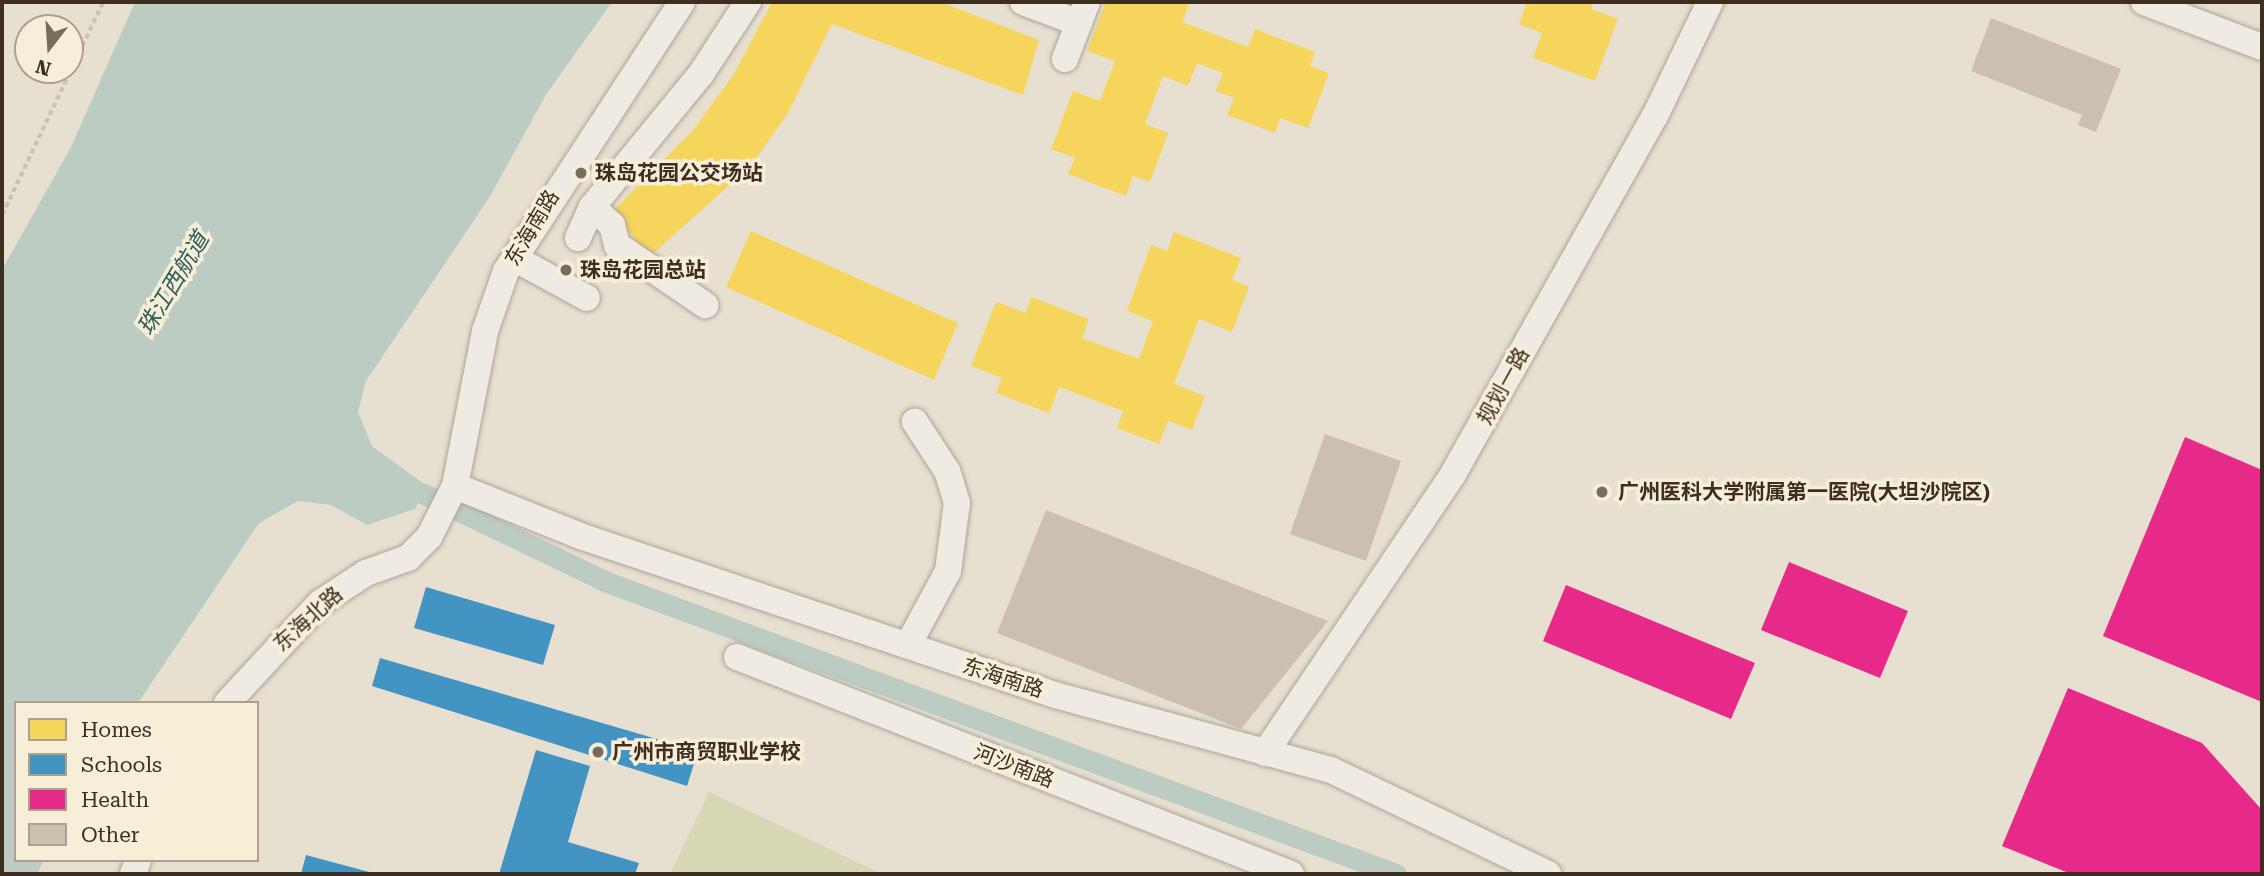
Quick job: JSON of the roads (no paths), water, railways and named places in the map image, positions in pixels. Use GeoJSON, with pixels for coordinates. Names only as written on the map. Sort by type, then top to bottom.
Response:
{"type":"FeatureCollection","features":[{"type":"Feature","properties":{"kind":"street","name":"东海南路"},"geometry":{"type":"LineString","coordinates":[[434,530],[452,494],[485,331],[514,258],[682,2]]}},
{"type":"Feature","properties":{"kind":"street"},"geometry":{"type":"LineString","coordinates":[[578,238],[592,207],[701,74],[748,2]]}},
{"type":"Feature","properties":{"kind":"street"},"geometry":{"type":"LineString","coordinates":[[1023,2],[1083,12],[1065,59]]}},
{"type":"Feature","properties":{"kind":"street","name":"规划一路"},"geometry":{"type":"LineString","coordinates":[[1265,753],[1453,474],[1655,116],[1710,2]]}},
{"type":"Feature","properties":{"kind":"street"},"geometry":{"type":"LineString","coordinates":[[2144,2],[2262,47]]}},
{"type":"Feature","properties":{"kind":"street"},"geometry":{"type":"LineString","coordinates":[[592,207],[612,225],[617,245],[705,305]]}},
{"type":"Feature","properties":{"kind":"street"},"geometry":{"type":"LineString","coordinates":[[514,258],[587,298]]}},
{"type":"Feature","properties":{"kind":"street"},"geometry":{"type":"LineString","coordinates":[[908,645],[948,571],[957,503],[947,471],[915,422]]}},
{"type":"Feature","properties":{"kind":"street","name":"东海南路"},"geometry":{"type":"LineString","coordinates":[[452,494],[1110,712],[1265,753],[1374,788],[1548,874]]}},
{"type":"Feature","properties":{"kind":"street","name":"东海北路"},"geometry":{"type":"LineString","coordinates":[[229,701],[320,603],[366,573],[408,558],[434,530]]}},
{"type":"Feature","properties":{"kind":"street","name":"河沙南路"},"geometry":{"type":"LineString","coordinates":[[737,657],[1291,874]]}},
{"type":"Feature","properties":{"kind":"water","name":"珠江西航道"},"geometry":{"type":"Polygon","coordinates":[[[135,2],[612,2],[547,93],[489,198],[366,381],[358,412],[372,446],[427,486],[415,509],[367,525],[331,505],[298,501],[259,523],[139,701],[14,701],[14,862],[43,862],[37,874],[2,874],[2,270],[71,147],[135,2]]]}},
{"type":"Feature","properties":{"kind":"waterway"},"geometry":{"type":"LineString","coordinates":[[424,494],[607,582],[1396,874]]}},
{"type":"Feature","properties":{"kind":"place","name":"珠岛花园公交场站"},"geometry":{"type":"Point","coordinates":[581,173]}},
{"type":"Feature","properties":{"kind":"place","name":"珠岛花园总站"},"geometry":{"type":"Point","coordinates":[566,270]}},
{"type":"Feature","properties":{"kind":"place","name":"广州医科大学附属第一医院(大坦沙院区)"},"geometry":{"type":"Point","coordinates":[1602,492]}},
{"type":"Feature","properties":{"kind":"place","name":"广州市商贸职业学校"},"geometry":{"type":"Point","coordinates":[598,752]}}]}
